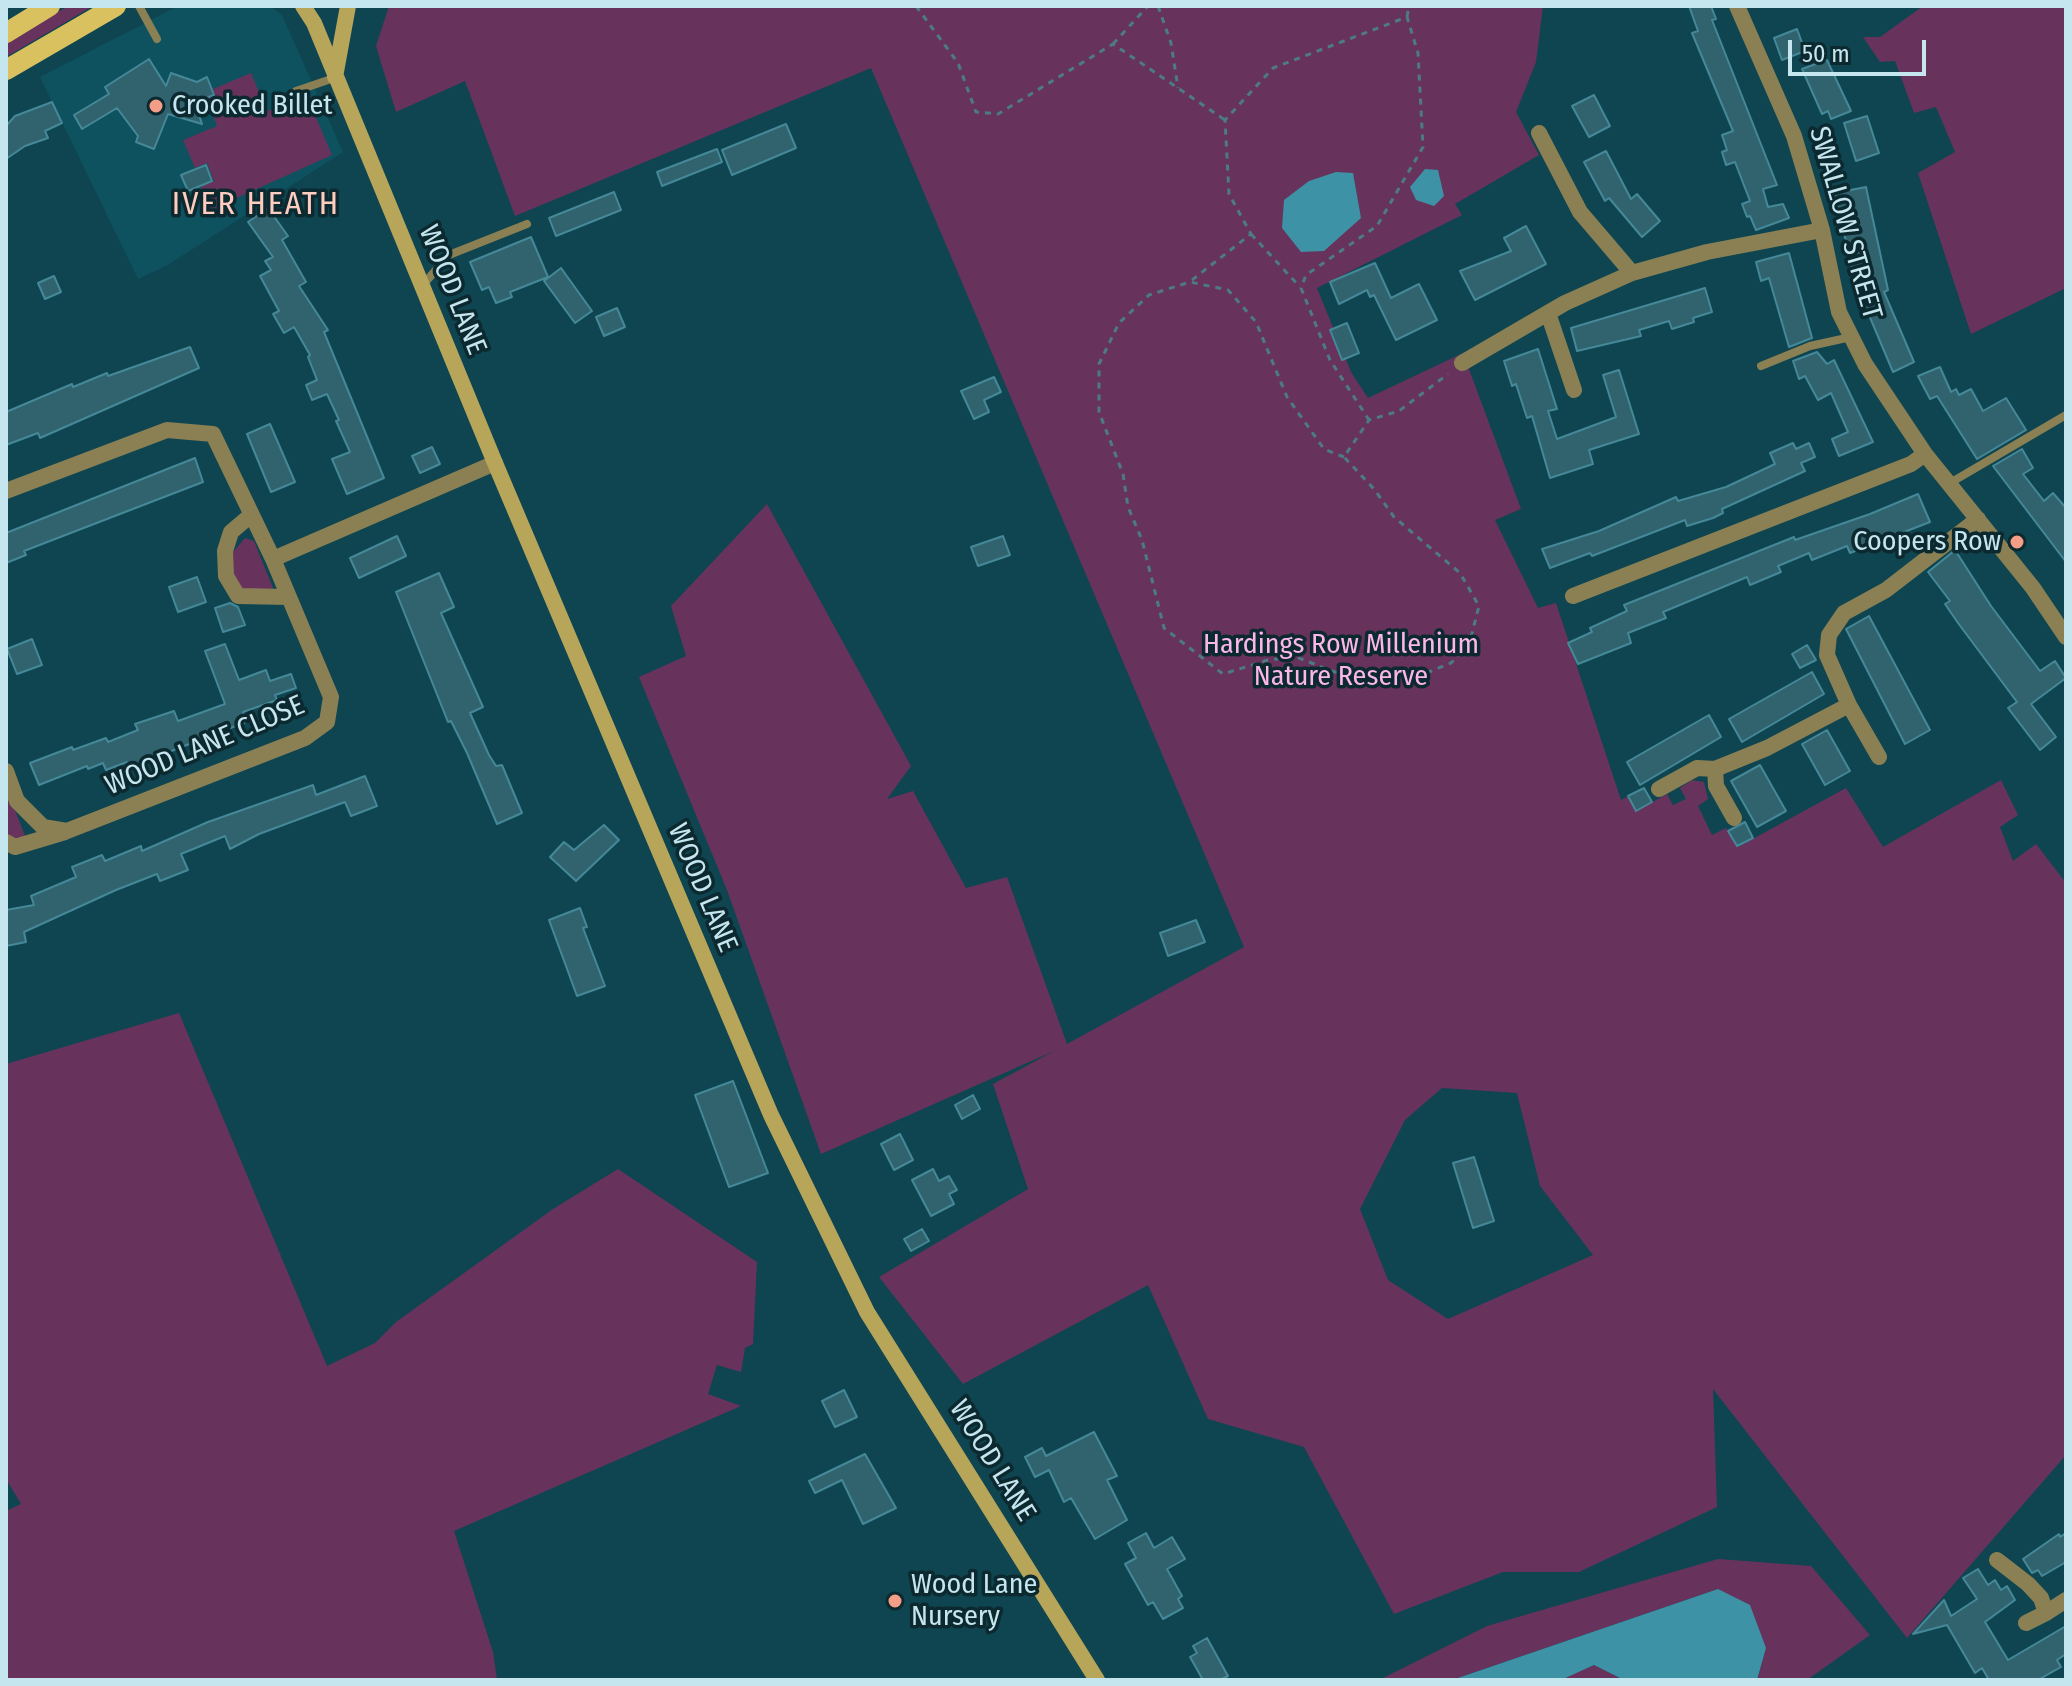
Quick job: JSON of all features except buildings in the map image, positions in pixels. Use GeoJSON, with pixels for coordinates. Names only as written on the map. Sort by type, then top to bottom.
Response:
{"type":"FeatureCollection","features":[{"type":"Feature","properties":{"kind":"main road"},"geometry":{"type":"LineString","coordinates":[[6,33],[50,6]]}},
{"type":"Feature","properties":{"kind":"main road"},"geometry":{"type":"LineString","coordinates":[[6,70],[116,6]]}},
{"type":"Feature","properties":{"kind":"street","name":"WOOD LANE"},"geometry":{"type":"LineString","coordinates":[[303,6],[314,23],[495,463],[771,1115],[867,1312],[1097,1680]]}},
{"type":"Feature","properties":{"kind":"street"},"geometry":{"type":"LineString","coordinates":[[335,77],[348,6]]}},
{"type":"Feature","properties":{"kind":"street","name":"SWALLOW STREET"},"geometry":{"type":"LineString","coordinates":[[1737,6],[1794,136],[1822,230],[1839,312],[1865,364],[1925,454],[2066,637]]}},
{"type":"Feature","properties":{"kind":"street"},"geometry":{"type":"LineString","coordinates":[[1539,133],[1580,212],[1632,273]]}},
{"type":"Feature","properties":{"kind":"street"},"geometry":{"type":"LineString","coordinates":[[1462,363],[1548,313],[1632,273],[1707,252],[1822,230]]}},
{"type":"Feature","properties":{"kind":"street"},"geometry":{"type":"LineString","coordinates":[[1548,313],[1574,390]]}},
{"type":"Feature","properties":{"kind":"street","name":"WOOD LANE CLOSE"},"geometry":{"type":"LineString","coordinates":[[6,491],[167,430],[213,434],[273,559],[331,697],[327,722],[305,738],[67,831],[15,847],[6,842]]}},
{"type":"Feature","properties":{"kind":"street"},"geometry":{"type":"LineString","coordinates":[[1573,596],[1911,464],[1925,454]]}},
{"type":"Feature","properties":{"kind":"street"},"geometry":{"type":"LineString","coordinates":[[273,559],[495,463]]}},
{"type":"Feature","properties":{"kind":"street"},"geometry":{"type":"LineString","coordinates":[[251,515],[231,532],[225,551],[226,576],[238,596],[288,597]]}},
{"type":"Feature","properties":{"kind":"street"},"geometry":{"type":"LineString","coordinates":[[1879,757],[1849,705],[1827,655],[1829,635],[1844,613],[1886,590],[1978,519]]}},
{"type":"Feature","properties":{"kind":"street"},"geometry":{"type":"LineString","coordinates":[[1659,789],[1697,768],[1715,769],[1767,748],[1849,705]]}},
{"type":"Feature","properties":{"kind":"street"},"geometry":{"type":"LineString","coordinates":[[1715,769],[1716,786],[1734,818]]}},
{"type":"Feature","properties":{"kind":"street"},"geometry":{"type":"LineString","coordinates":[[6,771],[17,801],[43,827],[67,831]]}},
{"type":"Feature","properties":{"kind":"street"},"geometry":{"type":"LineString","coordinates":[[1997,1560],[2041,1598],[2046,1613]]}},
{"type":"Feature","properties":{"kind":"street"},"geometry":{"type":"LineString","coordinates":[[2026,1623],[2066,1600]]}},
{"type":"Feature","properties":{"kind":"lane"},"geometry":{"type":"LineString","coordinates":[[139,6],[157,39]]}},
{"type":"Feature","properties":{"kind":"lane"},"geometry":{"type":"LineString","coordinates":[[296,91],[335,77]]}},
{"type":"Feature","properties":{"kind":"lane"},"geometry":{"type":"LineString","coordinates":[[422,286],[449,255],[527,224]]}},
{"type":"Feature","properties":{"kind":"lane"},"geometry":{"type":"LineString","coordinates":[[1761,366],[1810,346],[1851,337]]}},
{"type":"Feature","properties":{"kind":"lane"},"geometry":{"type":"LineString","coordinates":[[1950,483],[2066,415]]}},
{"type":"Feature","properties":{"kind":"path"},"geometry":{"type":"LineString","coordinates":[[916,6],[958,63],[976,112],[998,114],[1113,44],[1148,6]]}},
{"type":"Feature","properties":{"kind":"path"},"geometry":{"type":"LineString","coordinates":[[1158,6],[1171,43],[1178,88]]}},
{"type":"Feature","properties":{"kind":"path"},"geometry":{"type":"LineString","coordinates":[[1301,288],[1306,275],[1377,226],[1423,147],[1418,53],[1407,17],[1409,6]]}},
{"type":"Feature","properties":{"kind":"path"},"geometry":{"type":"LineString","coordinates":[[1369,420],[1330,360],[1301,288],[1251,234],[1229,194],[1225,120],[1273,68],[1407,17]]}},
{"type":"Feature","properties":{"kind":"path"},"geometry":{"type":"LineString","coordinates":[[1113,44],[1225,120]]}},
{"type":"Feature","properties":{"kind":"path"},"geometry":{"type":"LineString","coordinates":[[1190,282],[1228,290],[1256,322],[1287,397],[1324,449],[1344,457],[1374,489],[1394,517],[1460,573],[1479,606],[1469,645],[1451,663],[1429,672],[1371,678],[1335,672],[1296,657],[1268,660],[1223,674],[1164,628],[1142,540],[1128,507],[1123,474],[1099,412],[1099,364],[1119,323],[1149,295],[1190,282],[1251,234]]}},
{"type":"Feature","properties":{"kind":"path"},"geometry":{"type":"LineString","coordinates":[[1344,457],[1369,420],[1399,411],[1462,363]]}},
{"type":"Feature","properties":{"kind":"shaded area"},"geometry":{"type":"Polygon","coordinates":[[[178,6],[270,6],[282,15],[343,152],[168,265],[138,279],[40,77],[178,6]]]}},
{"type":"Feature","properties":{"kind":"shaded area"},"geometry":{"type":"Polygon","coordinates":[[[1425,169],[1438,170],[1444,196],[1434,206],[1416,200],[1410,187],[1425,169]]]}},
{"type":"Feature","properties":{"kind":"shaded area"},"geometry":{"type":"Polygon","coordinates":[[[1336,172],[1353,173],[1361,218],[1324,251],[1301,252],[1282,228],[1284,200],[1309,181],[1336,172]]]}},
{"type":"Feature","properties":{"kind":"shaded area"},"geometry":{"type":"Polygon","coordinates":[[[1718,1589],[1750,1605],[1766,1648],[1757,1680],[1624,1680],[1594,1665],[1561,1680],[1452,1680],[1718,1589]]]}},
{"type":"Feature","properties":{"kind":"green space"},"geometry":{"type":"Polygon","coordinates":[[[68,6],[93,6],[6,57],[6,43],[68,6]]]}},
{"type":"Feature","properties":{"kind":"green space","name":"Hardings Row Millenium Nature Reserve"},"geometry":{"type":"Polygon","coordinates":[[[389,6],[1543,6],[1536,62],[1516,112],[1539,155],[1455,204],[1462,215],[1317,288],[1351,372],[1368,398],[1463,353],[1521,509],[1495,520],[1538,608],[1556,603],[1621,800],[1629,796],[1638,810],[1667,794],[1673,805],[1686,799],[1680,788],[1692,780],[1704,782],[1708,799],[1698,806],[1712,835],[1726,828],[1738,847],[1846,788],[1883,847],[2001,780],[2018,815],[2000,827],[2013,861],[2036,844],[2066,883],[2066,1455],[1907,1638],[1713,1389],[1717,1507],[1579,1572],[1503,1572],[1394,1614],[1304,1447],[1208,1419],[1148,1285],[963,1384],[879,1277],[1028,1189],[993,1084],[1054,1051],[821,1154],[727,890],[639,677],[686,656],[671,606],[767,504],[911,766],[887,799],[913,791],[966,888],[1007,877],[1067,1044],[1244,947],[871,68],[515,216],[465,81],[396,112],[376,46],[389,6]],[[1442,1088],[1405,1120],[1360,1209],[1388,1280],[1448,1319],[1593,1255],[1540,1186],[1517,1093],[1442,1088]]]}},
{"type":"Feature","properties":{"kind":"green space"},"geometry":{"type":"Polygon","coordinates":[[[1923,6],[2066,6],[2066,288],[1971,334],[1918,173],[1955,152],[1936,107],[1914,113],[1895,61],[1880,62],[1863,37],[1880,37],[1923,6]]]}},
{"type":"Feature","properties":{"kind":"green space"},"geometry":{"type":"Polygon","coordinates":[[[251,73],[267,111],[307,96],[332,155],[210,210],[201,187],[214,181],[207,163],[195,168],[183,140],[217,126],[207,99],[215,95],[213,89],[251,73]]]}},
{"type":"Feature","properties":{"kind":"green space"},"geometry":{"type":"Polygon","coordinates":[[[245,538],[254,541],[273,588],[268,595],[258,597],[232,584],[228,558],[245,538]]]}},
{"type":"Feature","properties":{"kind":"green space"},"geometry":{"type":"Polygon","coordinates":[[[6,787],[25,836],[17,840],[6,836],[6,787]]]}},
{"type":"Feature","properties":{"kind":"green space"},"geometry":{"type":"Polygon","coordinates":[[[179,1013],[327,1366],[375,1343],[396,1322],[553,1209],[618,1169],[757,1262],[753,1344],[745,1348],[741,1372],[717,1365],[708,1394],[741,1406],[454,1531],[493,1652],[497,1680],[6,1680],[6,1511],[21,1504],[6,1479],[6,1064],[179,1013]]]}},
{"type":"Feature","properties":{"kind":"green space"},"geometry":{"type":"Polygon","coordinates":[[[1718,1559],[1811,1566],[1870,1635],[1807,1680],[1757,1680],[1766,1648],[1718,1589],[1452,1680],[1379,1680],[1487,1626],[1718,1559]]]}},
{"type":"Feature","properties":{"kind":"green space"},"geometry":{"type":"Polygon","coordinates":[[[1594,1665],[1624,1680],[1561,1680],[1564,1677],[1594,1665]]]}},
{"type":"Feature","properties":{"kind":"place","name":"Crooked Billet"},"geometry":{"type":"Point","coordinates":[156,106]}},
{"type":"Feature","properties":{"kind":"place","name":"Coopers Row"},"geometry":{"type":"Point","coordinates":[2017,542]}},
{"type":"Feature","properties":{"kind":"place","name":"Wood Lane Nursery"},"geometry":{"type":"Point","coordinates":[895,1601]}},
{"type":"Feature","properties":{"kind":"district","name":"IVER HEATH"},"geometry":{"type":"Point","coordinates":[256,205]}}]}
